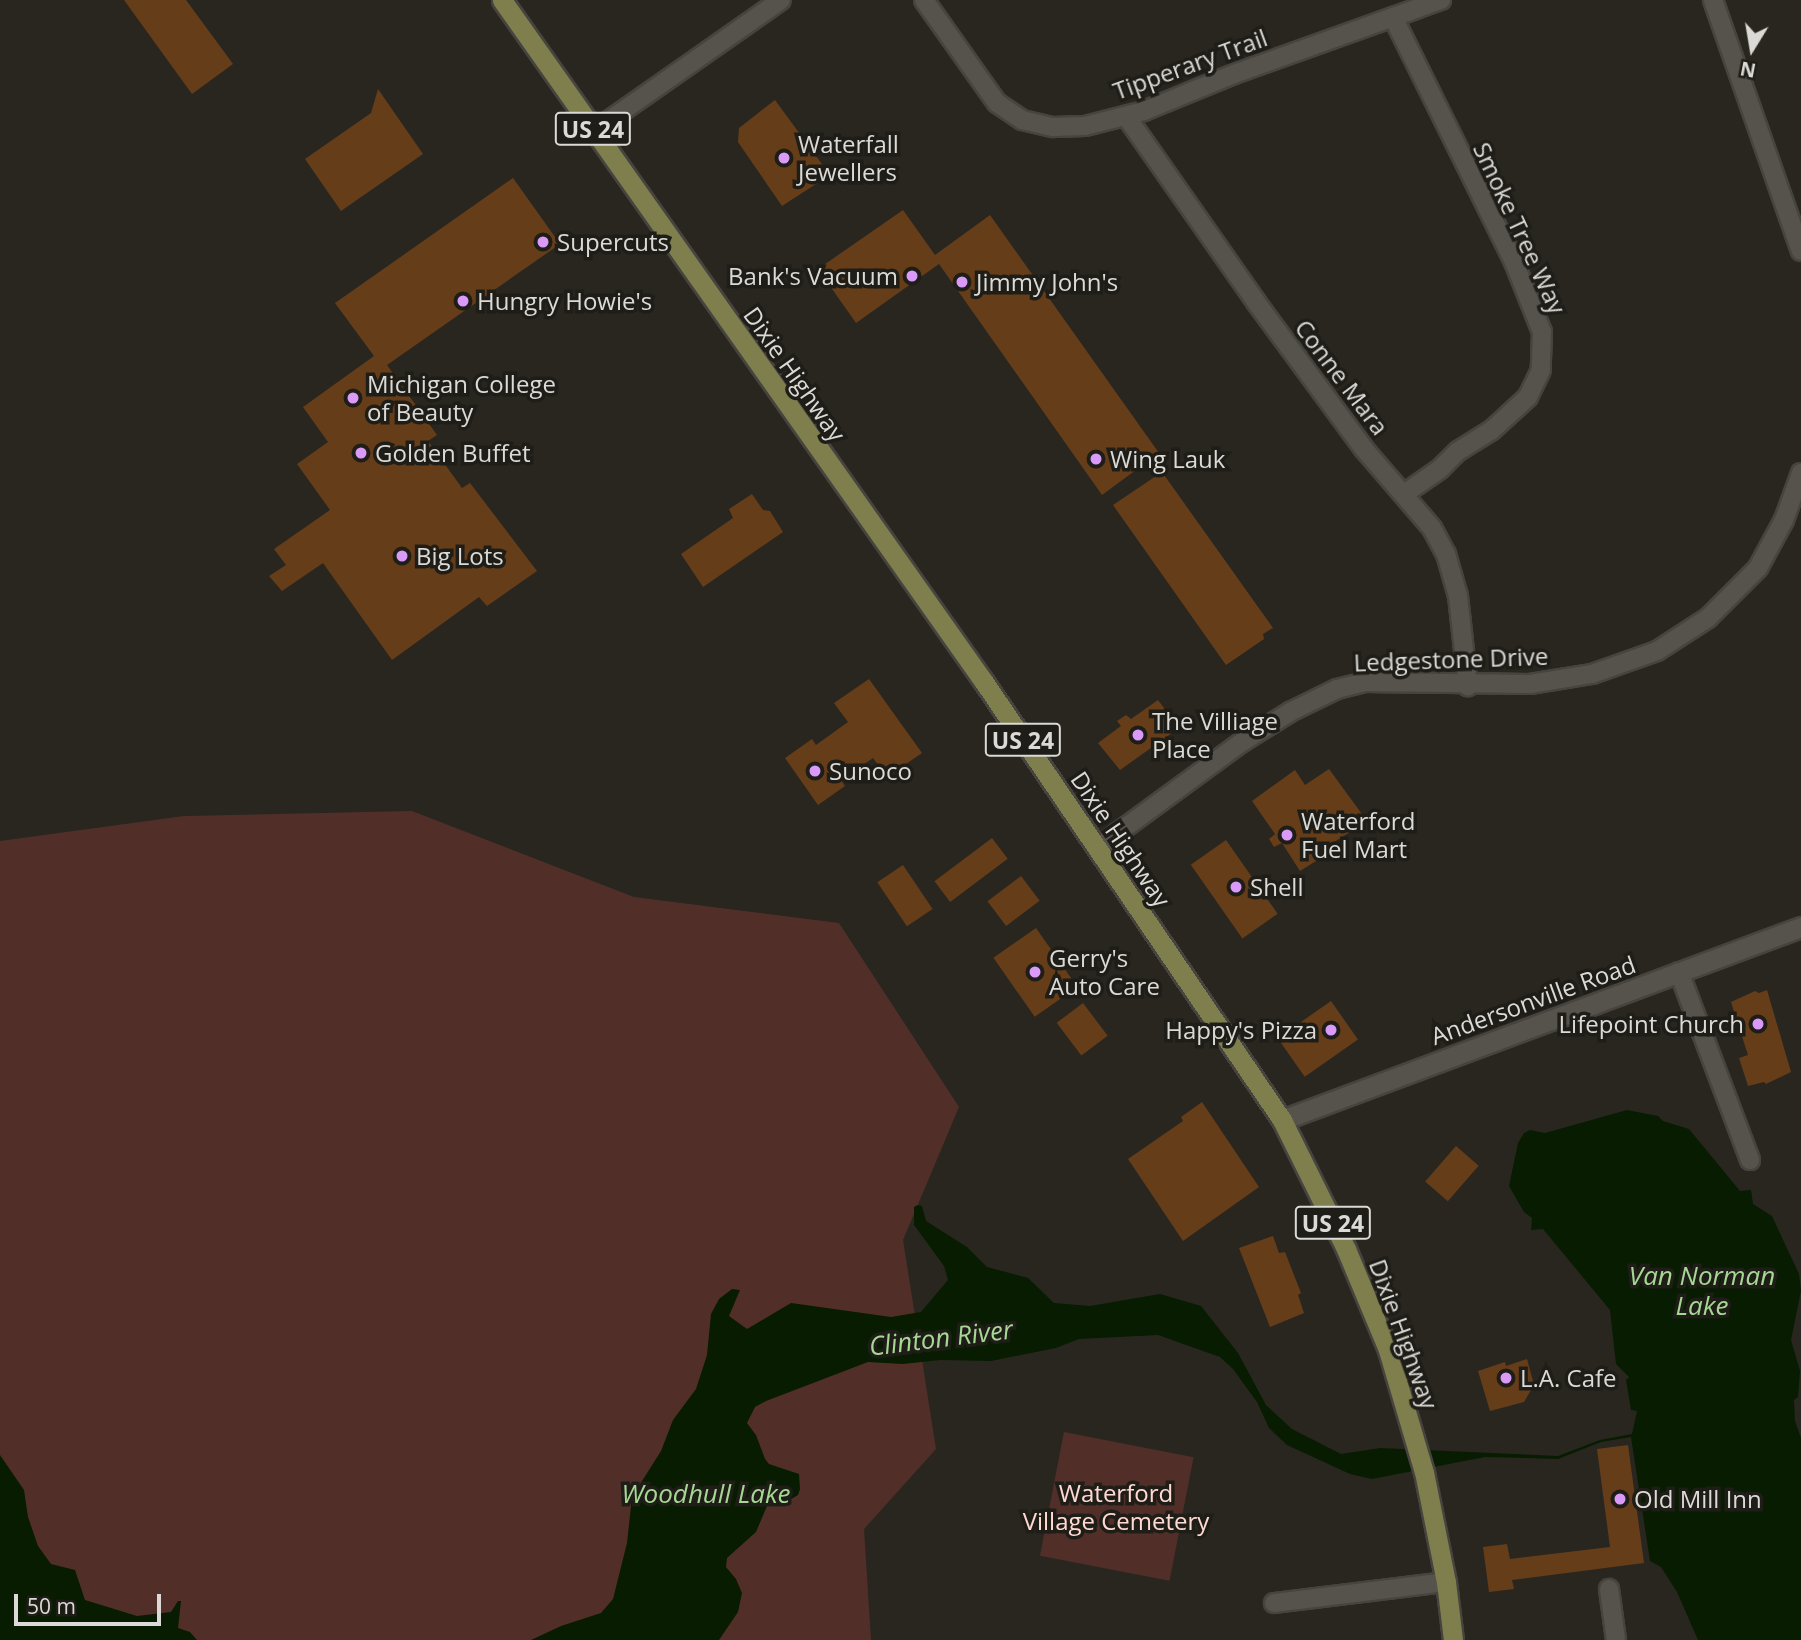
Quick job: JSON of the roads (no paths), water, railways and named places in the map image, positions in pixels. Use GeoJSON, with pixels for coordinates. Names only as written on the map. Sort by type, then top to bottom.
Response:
{"type":"FeatureCollection","features":[{"type":"Feature","properties":{"kind":"main road","name":"Dixie Highway"},"geometry":{"type":"LineString","coordinates":[[502,0],[1097,848],[1282,1120],[1346,1250],[1388,1350],[1424,1472],[1446,1582],[1453,1640]]}},
{"type":"Feature","properties":{"kind":"street"},"geometry":{"type":"LineString","coordinates":[[594,131],[781,0]]}},
{"type":"Feature","properties":{"kind":"street","name":"Tipperary Trail"},"geometry":{"type":"LineString","coordinates":[[924,0],[997,103],[1022,120],[1053,127],[1085,126],[1126,116],[1441,0]]}},
{"type":"Feature","properties":{"kind":"street"},"geometry":{"type":"LineString","coordinates":[[1713,0],[1801,251]]}},
{"type":"Feature","properties":{"kind":"street","name":"Smoke Tree Way"},"geometry":{"type":"LineString","coordinates":[[1393,17],[1514,262],[1542,332],[1541,370],[1528,397],[1492,430],[1458,451],[1440,469],[1404,494]]}},
{"type":"Feature","properties":{"kind":"street","name":"Conne Mara"},"geometry":{"type":"LineString","coordinates":[[1126,116],[1256,302],[1364,449],[1426,518],[1446,554],[1465,637],[1468,686]]}},
{"type":"Feature","properties":{"kind":"street","name":"Ledgestone Drive"},"geometry":{"type":"LineString","coordinates":[[1097,848],[1242,742],[1290,712],[1337,689],[1379,682],[1468,686],[1530,684],[1592,674],[1657,651],[1708,618],[1758,568],[1784,520],[1800,478]]}},
{"type":"Feature","properties":{"kind":"street","name":"Andersonville Road"},"geometry":{"type":"LineString","coordinates":[[1282,1120],[1801,927]]}},
{"type":"Feature","properties":{"kind":"street"},"geometry":{"type":"LineString","coordinates":[[1679,972],[1750,1160]]}},
{"type":"Feature","properties":{"kind":"street"},"geometry":{"type":"LineString","coordinates":[[1274,1603],[1446,1582]]}},
{"type":"Feature","properties":{"kind":"street"},"geometry":{"type":"LineString","coordinates":[[1609,1589],[1616,1640]]}},
{"type":"Feature","properties":{"kind":"water"},"geometry":{"type":"Polygon","coordinates":[[[1627,1110],[1658,1116],[1663,1121],[1689,1129],[1740,1191],[1751,1190],[1753,1204],[1772,1216],[1799,1274],[1801,1291],[1791,1340],[1800,1371],[1798,1397],[1794,1400],[1795,1421],[1801,1438],[1801,1640],[1698,1640],[1677,1592],[1661,1567],[1650,1561],[1631,1437],[1601,1442],[1558,1459],[1485,1457],[1372,1479],[1350,1474],[1287,1445],[1269,1428],[1257,1402],[1233,1369],[1220,1357],[1158,1335],[1079,1339],[1056,1348],[991,1361],[940,1360],[903,1364],[868,1362],[766,1401],[755,1407],[747,1423],[756,1435],[769,1464],[799,1474],[800,1489],[798,1495],[788,1501],[775,1500],[767,1506],[756,1532],[727,1558],[726,1567],[736,1579],[742,1593],[738,1612],[719,1640],[531,1640],[561,1626],[601,1613],[613,1599],[627,1543],[632,1497],[661,1451],[673,1420],[696,1389],[707,1355],[711,1314],[719,1299],[732,1289],[740,1290],[729,1316],[747,1329],[791,1303],[891,1317],[921,1312],[948,1280],[944,1266],[914,1225],[914,1207],[918,1205],[922,1206],[926,1221],[967,1247],[987,1267],[1028,1278],[1054,1303],[1090,1306],[1160,1294],[1201,1306],[1238,1353],[1266,1405],[1292,1429],[1341,1454],[1380,1448],[1558,1456],[1600,1440],[1632,1434],[1637,1411],[1631,1410],[1626,1380],[1629,1377],[1616,1364],[1610,1310],[1543,1229],[1531,1230],[1532,1218],[1524,1212],[1509,1186],[1518,1143],[1524,1133],[1530,1130],[1545,1133],[1627,1110]]]}},
{"type":"Feature","properties":{"kind":"water"},"geometry":{"type":"Polygon","coordinates":[[[0,1455],[24,1490],[28,1517],[38,1546],[51,1564],[75,1570],[85,1600],[137,1616],[171,1612],[178,1601],[181,1601],[178,1628],[190,1632],[197,1640],[0,1640],[0,1455]]]}},
{"type":"Feature","properties":{"kind":"place","name":"Waterfall Jewellers"},"geometry":{"type":"Point","coordinates":[784,158]}},
{"type":"Feature","properties":{"kind":"place","name":"Supercuts"},"geometry":{"type":"Point","coordinates":[543,242]}},
{"type":"Feature","properties":{"kind":"place","name":"Bank's Vacuum"},"geometry":{"type":"Point","coordinates":[912,276]}},
{"type":"Feature","properties":{"kind":"place","name":"Jimmy John's"},"geometry":{"type":"Point","coordinates":[962,282]}},
{"type":"Feature","properties":{"kind":"place","name":"Hungry Howie's"},"geometry":{"type":"Point","coordinates":[463,301]}},
{"type":"Feature","properties":{"kind":"place","name":"Michigan College of Beauty"},"geometry":{"type":"Point","coordinates":[353,398]}},
{"type":"Feature","properties":{"kind":"place","name":"Golden Buffet"},"geometry":{"type":"Point","coordinates":[361,453]}},
{"type":"Feature","properties":{"kind":"place","name":"Wing Lauk"},"geometry":{"type":"Point","coordinates":[1096,459]}},
{"type":"Feature","properties":{"kind":"place","name":"Big Lots"},"geometry":{"type":"Point","coordinates":[402,556]}},
{"type":"Feature","properties":{"kind":"place","name":"The Villiage Place"},"geometry":{"type":"Point","coordinates":[1138,735]}},
{"type":"Feature","properties":{"kind":"place","name":"Sunoco"},"geometry":{"type":"Point","coordinates":[815,771]}},
{"type":"Feature","properties":{"kind":"place","name":"Waterford Fuel Mart"},"geometry":{"type":"Point","coordinates":[1287,835]}},
{"type":"Feature","properties":{"kind":"place","name":"Shell"},"geometry":{"type":"Point","coordinates":[1236,887]}},
{"type":"Feature","properties":{"kind":"place","name":"Gerry's Auto Care"},"geometry":{"type":"Point","coordinates":[1035,972]}},
{"type":"Feature","properties":{"kind":"place","name":"Lifepoint Church"},"geometry":{"type":"Point","coordinates":[1758,1024]}},
{"type":"Feature","properties":{"kind":"place","name":"Happy's Pizza"},"geometry":{"type":"Point","coordinates":[1331,1030]}},
{"type":"Feature","properties":{"kind":"place","name":"L.A. Cafe"},"geometry":{"type":"Point","coordinates":[1506,1378]}},
{"type":"Feature","properties":{"kind":"place","name":"Old Mill Inn"},"geometry":{"type":"Point","coordinates":[1620,1499]}},
{"type":"Feature","properties":{"kind":"water label","name":"Van Norman Lake"},"geometry":{"type":"Point","coordinates":[1702,1291]}},
{"type":"Feature","properties":{"kind":"water label","name":"Clinton River"},"geometry":{"type":"Point","coordinates":[941,1338]}},
{"type":"Feature","properties":{"kind":"water label","name":"Woodhull Lake"},"geometry":{"type":"Point","coordinates":[706,1494]}},
{"type":"Feature","properties":{"kind":"park label","name":"Waterford Village Cemetery"},"geometry":{"type":"Point","coordinates":[1116,1507]}}]}
